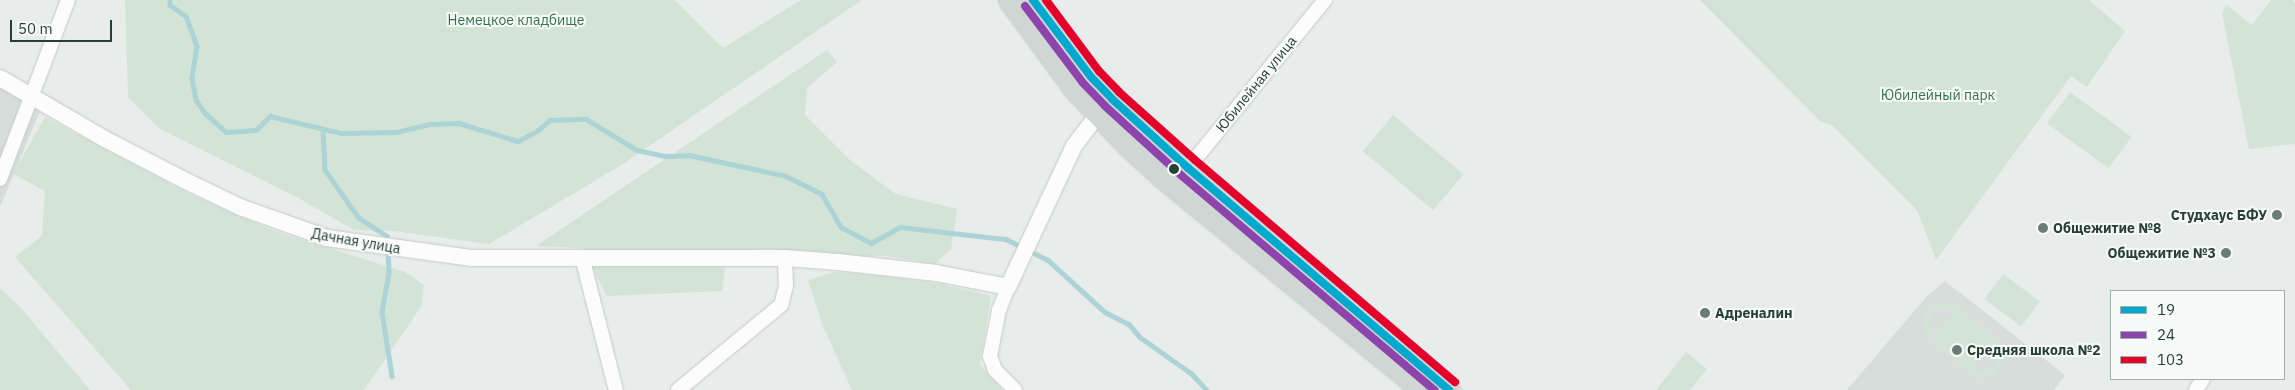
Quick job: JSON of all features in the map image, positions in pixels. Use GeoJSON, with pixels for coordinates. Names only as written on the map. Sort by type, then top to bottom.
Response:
{"type":"FeatureCollection","features":[{"type":"Feature","properties":{"kind":"main road"},"geometry":{"type":"LineString","coordinates":[[1009,0],[1095,114],[1163,178],[1422,390]]}},
{"type":"Feature","properties":{"kind":"main road"},"geometry":{"type":"LineString","coordinates":[[1032,0],[1086,71],[1112,99],[1188,168],[1449,390]]}},
{"type":"Feature","properties":{"kind":"street"},"geometry":{"type":"LineString","coordinates":[[0,179],[30,94],[68,0]]}},
{"type":"Feature","properties":{"kind":"street","name":"Юбилейная улица"},"geometry":{"type":"LineString","coordinates":[[1188,168],[1325,0]]}},
{"type":"Feature","properties":{"kind":"street","name":"Дачная улица"},"geometry":{"type":"LineString","coordinates":[[0,78],[127,151],[240,207],[301,230],[376,247],[471,258],[785,258],[884,266],[1008,287]]}},
{"type":"Feature","properties":{"kind":"street"},"geometry":{"type":"LineString","coordinates":[[1015,390],[995,370],[990,356],[999,310],[1074,146],[1095,114],[1112,99]]}},
{"type":"Feature","properties":{"kind":"street"},"geometry":{"type":"LineString","coordinates":[[582,257],[616,390]]}},
{"type":"Feature","properties":{"kind":"street"},"geometry":{"type":"LineString","coordinates":[[678,390],[781,305],[786,286],[785,258]]}},
{"type":"Feature","properties":{"kind":"shaded area"},"geometry":{"type":"Polygon","coordinates":[[[0,80],[43,104],[0,207],[0,80]]]}},
{"type":"Feature","properties":{"kind":"shaded area","name":"Средняя школа №2"},"geometry":{"type":"Polygon","coordinates":[[[1945,281],[2065,375],[2054,390],[1847,390],[1927,296],[1945,281]]]}},
{"type":"Feature","properties":{"kind":"green space","name":"Немецкое кладбище"},"geometry":{"type":"Polygon","coordinates":[[[125,0],[675,0],[723,48],[801,0],[862,0],[623,164],[489,244],[393,231],[354,230],[298,198],[159,128],[128,97],[125,0]]]}},
{"type":"Feature","properties":{"kind":"green space","name":"Юбилейный парк"},"geometry":{"type":"Polygon","coordinates":[[[1700,0],[2089,0],[2125,31],[2087,87],[2071,76],[1936,260],[1917,210],[1833,126],[1820,121],[1700,0]]]}},
{"type":"Feature","properties":{"kind":"green space"},"geometry":{"type":"Polygon","coordinates":[[[2271,0],[2292,0],[2295,4],[2295,144],[2249,149],[2222,13],[2226,5],[2252,25],[2271,0]]]}},
{"type":"Feature","properties":{"kind":"green space"},"geometry":{"type":"Polygon","coordinates":[[[827,50],[837,62],[807,88],[805,115],[850,160],[896,194],[957,209],[951,249],[935,264],[887,256],[814,256],[769,249],[727,251],[722,291],[607,296],[582,248],[536,246],[827,50]]]}},
{"type":"Feature","properties":{"kind":"green space"},"geometry":{"type":"Polygon","coordinates":[[[2070,92],[2131,137],[2109,168],[2047,124],[2070,92]]]}},
{"type":"Feature","properties":{"kind":"green space"},"geometry":{"type":"Polygon","coordinates":[[[1393,115],[1463,174],[1433,210],[1363,151],[1393,115]]]}},
{"type":"Feature","properties":{"kind":"green space"},"geometry":{"type":"Polygon","coordinates":[[[45,117],[192,195],[277,232],[298,198],[278,232],[405,272],[424,285],[421,307],[364,390],[131,390],[15,257],[42,236],[45,191],[13,174],[45,117]]]}},
{"type":"Feature","properties":{"kind":"green space"},"geometry":{"type":"Polygon","coordinates":[[[835,272],[885,276],[941,284],[991,296],[980,365],[1003,390],[852,390],[822,324],[808,280],[835,272]]]}},
{"type":"Feature","properties":{"kind":"green space"},"geometry":{"type":"Polygon","coordinates":[[[2003,274],[2040,302],[2021,326],[1984,299],[2003,274]]]}},
{"type":"Feature","properties":{"kind":"green space"},"geometry":{"type":"Polygon","coordinates":[[[0,288],[21,308],[90,390],[0,390],[0,288]]]}},
{"type":"Feature","properties":{"kind":"green space"},"geometry":{"type":"Polygon","coordinates":[[[1939,301],[1958,306],[2002,345],[2005,358],[1995,376],[1981,379],[1969,375],[1925,334],[1923,314],[1939,301]],[[1941,308],[1930,317],[1929,326],[1934,334],[1954,312],[1941,308]],[[1992,346],[1973,369],[1987,372],[1994,366],[1997,353],[1992,346]]]}},
{"type":"Feature","properties":{"kind":"green space"},"geometry":{"type":"Polygon","coordinates":[[[1686,352],[1707,369],[1690,390],[1656,390],[1686,352]]]}},
{"type":"Feature","properties":{"kind":"waterway"},"geometry":{"type":"LineString","coordinates":[[170,0],[170,5],[186,16],[197,46],[192,79],[196,100],[205,113],[226,132],[256,130],[270,116],[341,133],[396,132],[430,124],[459,123],[518,141],[537,131],[550,120],[586,119],[637,150],[666,156],[689,155],[786,176],[822,194],[841,227],[871,243],[900,227],[1006,239],[1048,260],[1105,312],[1129,324],[1140,337],[1192,374],[1207,390]]}},
{"type":"Feature","properties":{"kind":"waterway"},"geometry":{"type":"LineString","coordinates":[[323,130],[325,170],[359,218],[387,236],[388,243]]}},
{"type":"Feature","properties":{"kind":"waterway"},"geometry":{"type":"LineString","coordinates":[[388,251],[389,272],[382,312],[392,376]]}},
{"type":"Feature","properties":{"kind":"transit line","name":"19"},"geometry":{"type":"LineString","coordinates":[[1033,0],[1091,77],[1112,99],[1188,168],[1449,390]]}},
{"type":"Feature","properties":{"kind":"transit line","name":"103"},"geometry":{"type":"LineString","coordinates":[[1046,0],[1099,71],[1119,92],[1195,160],[1455,382]]}},
{"type":"Feature","properties":{"kind":"transit line","name":"24"},"geometry":{"type":"LineString","coordinates":[[1025,6],[1083,83],[1105,106],[1182,176],[1434,390]]}},
{"type":"Feature","properties":{"kind":"place","name":"Студхаус БФУ"},"geometry":{"type":"Point","coordinates":[2277,215]}},
{"type":"Feature","properties":{"kind":"place","name":"Общежитие №8"},"geometry":{"type":"Point","coordinates":[2043,228]}},
{"type":"Feature","properties":{"kind":"place","name":"Общежитие №3"},"geometry":{"type":"Point","coordinates":[2226,253]}},
{"type":"Feature","properties":{"kind":"place","name":"Адреналин"},"geometry":{"type":"Point","coordinates":[1705,313]}},
{"type":"Feature","properties":{"kind":"place","name":"Средняя школа №2"},"geometry":{"type":"Point","coordinates":[1957,350]}}]}
